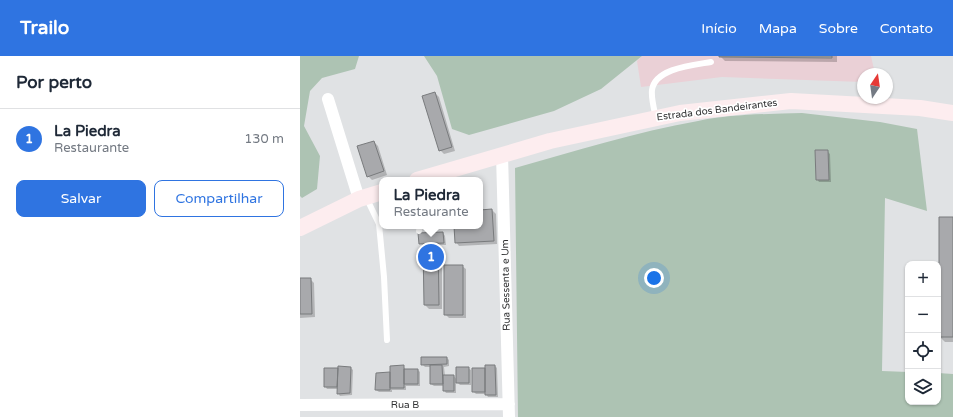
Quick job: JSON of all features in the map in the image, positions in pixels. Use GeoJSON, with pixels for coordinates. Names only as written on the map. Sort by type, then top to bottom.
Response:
{"type":"FeatureCollection","features":[{"type":"Feature","properties":{"kind":"main road","name":"Estrada dos Bandeirantes"},"geometry":{"type":"LineString","coordinates":[[427,177],[550,141],[680,113],[791,101],[920,108],[953,113]]}},
{"type":"Feature","properties":{"kind":"main road"},"geometry":{"type":"LineString","coordinates":[[300,228],[362,198],[379,193]]}},
{"type":"Feature","properties":{"kind":"street"},"geometry":{"type":"LineString","coordinates":[[328,98],[362,198]]}},
{"type":"Feature","properties":{"kind":"street","name":"Rua Sessenta e Um"},"geometry":{"type":"LineString","coordinates":[[502,154],[509,417]]}},
{"type":"Feature","properties":{"kind":"street","name":"Rua B"},"geometry":{"type":"LineString","coordinates":[[300,405],[509,404]]}},
{"type":"Feature","properties":{"kind":"lane"},"geometry":{"type":"LineString","coordinates":[[656,118],[652,89],[658,78],[673,69],[711,62]]}},
{"type":"Feature","properties":{"kind":"lane"},"geometry":{"type":"LineString","coordinates":[[362,198],[379,224]]}},
{"type":"Feature","properties":{"kind":"lane"},"geometry":{"type":"LineString","coordinates":[[380,229],[385,285],[387,340]]}},
{"type":"Feature","properties":{"kind":"shaded area"},"geometry":{"type":"Polygon","coordinates":[[[642,56],[871,56],[874,68],[857,68],[857,82],[722,77],[641,87],[637,61],[642,56]]]}},
{"type":"Feature","properties":{"kind":"green space"},"geometry":{"type":"Polygon","coordinates":[[[300,56],[359,56],[355,69],[322,78],[310,91],[304,126],[320,156],[317,189],[302,198],[300,196],[300,56]]]}},
{"type":"Feature","properties":{"kind":"green space"},"geometry":{"type":"Polygon","coordinates":[[[424,56],[642,56],[601,89],[554,111],[469,135],[452,129],[437,76],[424,56]]]}},
{"type":"Feature","properties":{"kind":"green space"},"geometry":{"type":"Polygon","coordinates":[[[802,113],[880,122],[917,129],[927,211],[885,198],[882,371],[905,372],[905,405],[941,405],[941,373],[953,374],[953,417],[518,417],[515,168],[629,136],[675,125],[711,119],[763,114],[802,113]]]}},
{"type":"Feature","properties":{"kind":"building"},"geometry":{"type":"Polygon","coordinates":[[[832,56],[832,58],[719,57],[832,56]]]}},
{"type":"Feature","properties":{"kind":"building"},"geometry":{"type":"Polygon","coordinates":[[[435,92],[452,147],[439,151],[422,96],[435,92]]]}},
{"type":"Feature","properties":{"kind":"building"},"geometry":{"type":"Polygon","coordinates":[[[374,141],[384,171],[367,177],[357,146],[374,141]]]}},
{"type":"Feature","properties":{"kind":"building"},"geometry":{"type":"Polygon","coordinates":[[[815,150],[828,150],[829,180],[816,180],[815,150]]]}},
{"type":"Feature","properties":{"kind":"building"},"geometry":{"type":"Polygon","coordinates":[[[492,209],[494,241],[455,243],[454,229],[483,229],[483,210],[492,209]]]}},
{"type":"Feature","properties":{"kind":"building"},"geometry":{"type":"Polygon","coordinates":[[[939,217],[953,217],[953,337],[941,337],[941,261],[939,261],[939,217]]]}},
{"type":"Feature","properties":{"kind":"building"},"geometry":{"type":"Polygon","coordinates":[[[443,232],[444,243],[419,244],[418,233],[443,232]]]}},
{"type":"Feature","properties":{"kind":"building"},"geometry":{"type":"Polygon","coordinates":[[[438,243],[439,305],[424,305],[423,244],[438,243]]]}},
{"type":"Feature","properties":{"kind":"building"},"geometry":{"type":"Polygon","coordinates":[[[444,265],[463,265],[463,315],[444,315],[444,265]]]}},
{"type":"Feature","properties":{"kind":"building"},"geometry":{"type":"Polygon","coordinates":[[[300,278],[311,278],[312,314],[300,314],[300,278]]]}},
{"type":"Feature","properties":{"kind":"building"},"geometry":{"type":"Polygon","coordinates":[[[421,357],[447,357],[447,364],[421,365],[421,357]]]}},
{"type":"Feature","properties":{"kind":"building"},"geometry":{"type":"Polygon","coordinates":[[[404,365],[404,388],[390,388],[390,366],[404,365]]]}},
{"type":"Feature","properties":{"kind":"building"},"geometry":{"type":"Polygon","coordinates":[[[430,365],[442,365],[443,384],[430,384],[430,365]]]}},
{"type":"Feature","properties":{"kind":"building"},"geometry":{"type":"Polygon","coordinates":[[[485,365],[495,365],[496,395],[485,395],[485,365]]]}},
{"type":"Feature","properties":{"kind":"building"},"geometry":{"type":"Polygon","coordinates":[[[338,366],[351,367],[350,393],[337,394],[338,366]]]}},
{"type":"Feature","properties":{"kind":"building"},"geometry":{"type":"Polygon","coordinates":[[[456,367],[469,367],[469,383],[456,383],[456,367]]]}},
{"type":"Feature","properties":{"kind":"building"},"geometry":{"type":"Polygon","coordinates":[[[324,368],[338,368],[337,387],[324,387],[324,368]]]}},
{"type":"Feature","properties":{"kind":"building"},"geometry":{"type":"Polygon","coordinates":[[[472,368],[485,368],[485,392],[472,392],[472,368]]]}},
{"type":"Feature","properties":{"kind":"building"},"geometry":{"type":"Polygon","coordinates":[[[404,369],[418,369],[418,384],[404,384],[404,369]]]}},
{"type":"Feature","properties":{"kind":"building"},"geometry":{"type":"Polygon","coordinates":[[[390,372],[390,390],[375,390],[376,373],[390,372]]]}},
{"type":"Feature","properties":{"kind":"building"},"geometry":{"type":"Polygon","coordinates":[[[443,375],[454,375],[454,391],[443,391],[443,375]]]}},
{"type":"Feature","properties":{"kind":"place","name":"La Piedra"},"geometry":{"type":"Point","coordinates":[431,257]}}]}
